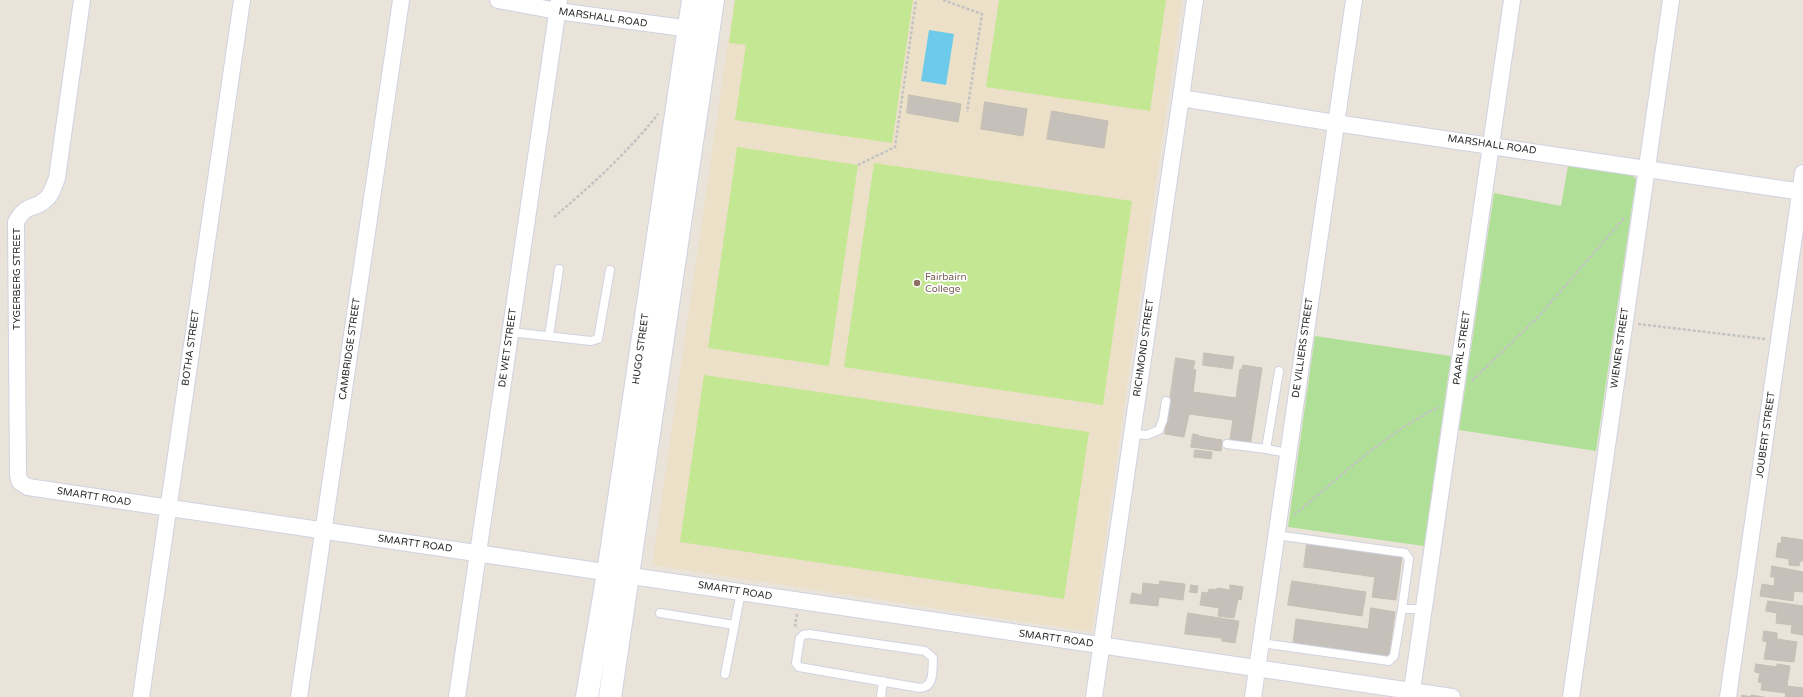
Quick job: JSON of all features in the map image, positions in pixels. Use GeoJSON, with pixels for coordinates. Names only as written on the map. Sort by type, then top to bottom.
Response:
{"type":"FeatureCollection","features":[{"type":"Feature","properties":{"kind":"street","name":"TYGERBERG STREET"},"geometry":{"type":"LineString","coordinates":[[20,482],[18,467],[16,222],[22,212],[45,201],[52,191],[57,178],[82,0]]}},
{"type":"Feature","properties":{"kind":"street","name":"BOTHA STREET"},"geometry":{"type":"LineString","coordinates":[[141,697],[242,0]]}},
{"type":"Feature","properties":{"kind":"street","name":"CAMBRIDGE STREET"},"geometry":{"type":"LineString","coordinates":[[299,697],[401,0]]}},
{"type":"Feature","properties":{"kind":"street","name":"MARSHALL ROAD"},"geometry":{"type":"LineString","coordinates":[[498,0],[558,5],[699,30]]}},
{"type":"Feature","properties":{"kind":"street","name":"HUGO STREET"},"geometry":{"type":"LineString","coordinates":[[692,0],[699,30]]}},
{"type":"Feature","properties":{"kind":"street","name":"HUGO STREET"},"geometry":{"type":"LineString","coordinates":[[610,697],[618,574],[699,30],[713,0]]}},
{"type":"Feature","properties":{"kind":"street","name":"RICHMOND STREET"},"geometry":{"type":"LineString","coordinates":[[1094,697],[1196,0]]}},
{"type":"Feature","properties":{"kind":"street","name":"DE VILLIERS STREET"},"geometry":{"type":"LineString","coordinates":[[1253,697],[1354,0]]}},
{"type":"Feature","properties":{"kind":"street","name":"PAARL STREET"},"geometry":{"type":"LineString","coordinates":[[1412,694],[1512,0]]}},
{"type":"Feature","properties":{"kind":"street","name":"WIENER STREET"},"geometry":{"type":"LineString","coordinates":[[1571,697],[1671,0]]}},
{"type":"Feature","properties":{"kind":"street","name":"DE WET STREET"},"geometry":{"type":"LineString","coordinates":[[458,697],[558,5]]}},
{"type":"Feature","properties":{"kind":"street","name":"MARSHALL ROAD"},"geometry":{"type":"LineString","coordinates":[[1181,98],[1335,123],[1802,192]]}},
{"type":"Feature","properties":{"kind":"street","name":"JOUBERT STREET"},"geometry":{"type":"LineString","coordinates":[[1728,697],[1802,192],[1803,173]]}},
{"type":"Feature","properties":{"kind":"street","name":"SMARTT ROAD"},"geometry":{"type":"LineString","coordinates":[[20,482],[28,487],[1257,668],[1412,694],[1452,697]]}},
{"type":"Feature","properties":{"kind":"street","name":"HUGO STREET"},"geometry":{"type":"LineString","coordinates":[[587,697],[618,574]]}},
{"type":"Feature","properties":{"kind":"lane"},"geometry":{"type":"LineString","coordinates":[[550,336],[559,269]]}},
{"type":"Feature","properties":{"kind":"lane"},"geometry":{"type":"LineString","coordinates":[[510,332],[591,341],[598,339],[610,270]]}},
{"type":"Feature","properties":{"kind":"lane"},"geometry":{"type":"LineString","coordinates":[[1266,449],[1279,371]]}},
{"type":"Feature","properties":{"kind":"lane"},"geometry":{"type":"LineString","coordinates":[[1132,434],[1147,434],[1159,430],[1163,420],[1166,401]]}},
{"type":"Feature","properties":{"kind":"lane"},"geometry":{"type":"LineString","coordinates":[[1227,444],[1288,452]]}},
{"type":"Feature","properties":{"kind":"lane"},"geometry":{"type":"LineString","coordinates":[[1261,642],[1389,661],[1393,658],[1402,609],[1409,557],[1405,553],[1277,528]]}},
{"type":"Feature","properties":{"kind":"lane"},"geometry":{"type":"LineString","coordinates":[[726,674],[741,592]]}},
{"type":"Feature","properties":{"kind":"lane"},"geometry":{"type":"LineString","coordinates":[[1402,609],[1424,609]]}},
{"type":"Feature","properties":{"kind":"lane"},"geometry":{"type":"LineString","coordinates":[[660,613],[734,625]]}},
{"type":"Feature","properties":{"kind":"lane"},"geometry":{"type":"LineString","coordinates":[[803,635],[921,650],[929,653],[933,658],[931,680],[925,688],[920,688],[799,667],[796,662],[800,638],[803,635]]}},
{"type":"Feature","properties":{"kind":"lane"},"geometry":{"type":"LineString","coordinates":[[881,697],[883,681]]}},
{"type":"Feature","properties":{"kind":"path"},"geometry":{"type":"LineString","coordinates":[[858,165],[895,147],[916,0]]}},
{"type":"Feature","properties":{"kind":"path"},"geometry":{"type":"LineString","coordinates":[[943,0],[982,14],[967,112]]}},
{"type":"Feature","properties":{"kind":"path"},"geometry":{"type":"LineString","coordinates":[[554,217],[585,191],[642,134],[659,112]]}},
{"type":"Feature","properties":{"kind":"path"},"geometry":{"type":"LineString","coordinates":[[1277,528],[1293,517],[1375,448],[1421,416],[1454,400],[1485,366],[1510,346],[1539,316],[1625,217],[1640,210]]}},
{"type":"Feature","properties":{"kind":"path"},"geometry":{"type":"LineString","coordinates":[[1624,322],[1779,341]]}},
{"type":"Feature","properties":{"kind":"path"},"geometry":{"type":"LineString","coordinates":[[798,601],[795,625],[803,635]]}},
{"type":"Feature","properties":{"kind":"shaded area","name":"Fairbairn College"},"geometry":{"type":"Polygon","coordinates":[[[734,0],[1182,0],[1092,632],[652,565],[734,0]]]}},
{"type":"Feature","properties":{"kind":"green space"},"geometry":{"type":"Polygon","coordinates":[[[735,0],[913,0],[892,143],[735,120],[746,45],[729,43],[735,0]]]}},
{"type":"Feature","properties":{"kind":"green space"},"geometry":{"type":"Polygon","coordinates":[[[999,0],[1166,0],[1150,111],[986,87],[999,0]]]}},
{"type":"Feature","properties":{"kind":"green space"},"geometry":{"type":"Polygon","coordinates":[[[737,147],[858,165],[829,366],[708,348],[737,147]]]}},
{"type":"Feature","properties":{"kind":"green space"},"geometry":{"type":"Polygon","coordinates":[[[874,163],[1132,201],[1103,405],[844,367],[874,163]]]}},
{"type":"Feature","properties":{"kind":"green space"},"geometry":{"type":"Polygon","coordinates":[[[1568,166],[1633,176],[1636,179],[1596,451],[1459,430],[1494,193],[1561,206],[1568,166]]]}},
{"type":"Feature","properties":{"kind":"green space"},"geometry":{"type":"Polygon","coordinates":[[[1315,336],[1451,356],[1424,546],[1288,527],[1315,336]]]}},
{"type":"Feature","properties":{"kind":"green space"},"geometry":{"type":"Polygon","coordinates":[[[704,375],[1089,432],[1064,599],[680,542],[704,375]]]}},
{"type":"Feature","properties":{"kind":"water"},"geometry":{"type":"Polygon","coordinates":[[[929,30],[954,34],[946,85],[921,81],[929,30]]]}},
{"type":"Feature","properties":{"kind":"building"},"geometry":{"type":"Polygon","coordinates":[[[909,95],[961,104],[958,122],[907,113],[909,95]]]}},
{"type":"Feature","properties":{"kind":"building"},"geometry":{"type":"Polygon","coordinates":[[[985,102],[1027,109],[1023,136],[981,129],[985,102]]]}},
{"type":"Feature","properties":{"kind":"building"},"geometry":{"type":"Polygon","coordinates":[[[1052,111],[1108,121],[1104,148],[1047,139],[1052,111]]]}},
{"type":"Feature","properties":{"kind":"building"},"geometry":{"type":"Polygon","coordinates":[[[1204,353],[1234,357],[1232,369],[1203,365],[1204,353]]]}},
{"type":"Feature","properties":{"kind":"building"},"geometry":{"type":"Polygon","coordinates":[[[1176,358],[1195,361],[1193,369],[1196,370],[1193,392],[1236,398],[1240,369],[1242,370],[1243,365],[1262,368],[1250,447],[1232,444],[1232,440],[1230,439],[1233,420],[1189,414],[1184,437],[1165,434],[1176,358]]]}},
{"type":"Feature","properties":{"kind":"building"},"geometry":{"type":"Polygon","coordinates":[[[1193,434],[1222,440],[1221,451],[1191,447],[1193,434]]]}},
{"type":"Feature","properties":{"kind":"building"},"geometry":{"type":"Polygon","coordinates":[[[1195,450],[1212,452],[1211,459],[1194,457],[1195,450]]]}},
{"type":"Feature","properties":{"kind":"building"},"geometry":{"type":"Polygon","coordinates":[[[1782,537],[1803,540],[1803,561],[1800,561],[1799,566],[1789,565],[1789,559],[1776,557],[1778,543],[1781,543],[1782,537]]]}},
{"type":"Feature","properties":{"kind":"building"},"geometry":{"type":"Polygon","coordinates":[[[1307,543],[1402,557],[1396,600],[1372,597],[1375,577],[1304,567],[1307,543]]]}},
{"type":"Feature","properties":{"kind":"building"},"geometry":{"type":"Polygon","coordinates":[[[1772,566],[1803,572],[1803,592],[1794,591],[1793,601],[1760,596],[1762,584],[1774,586],[1775,577],[1771,577],[1772,566]]]}},
{"type":"Feature","properties":{"kind":"building"},"geometry":{"type":"Polygon","coordinates":[[[1160,581],[1185,584],[1183,600],[1159,597],[1158,606],[1130,603],[1132,593],[1142,595],[1143,583],[1159,585],[1160,581]]]}},
{"type":"Feature","properties":{"kind":"building"},"geometry":{"type":"Polygon","coordinates":[[[1292,581],[1366,592],[1362,616],[1288,605],[1292,581]]]}},
{"type":"Feature","properties":{"kind":"building"},"geometry":{"type":"Polygon","coordinates":[[[1191,585],[1198,586],[1197,593],[1190,592],[1191,585]]]}},
{"type":"Feature","properties":{"kind":"building"},"geometry":{"type":"Polygon","coordinates":[[[1230,585],[1243,587],[1241,600],[1238,599],[1234,618],[1218,616],[1219,608],[1200,605],[1202,592],[1208,593],[1209,589],[1217,590],[1217,588],[1230,590],[1230,585]]]}},
{"type":"Feature","properties":{"kind":"building"},"geometry":{"type":"Polygon","coordinates":[[[1768,601],[1803,606],[1803,635],[1791,633],[1792,625],[1776,623],[1777,613],[1766,611],[1768,601]]]}},
{"type":"Feature","properties":{"kind":"building"},"geometry":{"type":"Polygon","coordinates":[[[1371,608],[1395,612],[1389,656],[1293,643],[1296,619],[1368,629],[1371,608]]]}},
{"type":"Feature","properties":{"kind":"building"},"geometry":{"type":"Polygon","coordinates":[[[1188,613],[1239,621],[1235,643],[1222,641],[1222,638],[1185,634],[1188,613]]]}},
{"type":"Feature","properties":{"kind":"building"},"geometry":{"type":"Polygon","coordinates":[[[1764,631],[1777,633],[1777,639],[1797,642],[1794,662],[1764,659],[1767,642],[1763,641],[1764,631]]]}},
{"type":"Feature","properties":{"kind":"building"},"geometry":{"type":"Polygon","coordinates":[[[1756,664],[1777,667],[1777,664],[1790,666],[1787,686],[1803,688],[1803,697],[1785,697],[1786,693],[1761,690],[1762,683],[1758,682],[1760,673],[1755,672],[1756,664]]]}},
{"type":"Feature","properties":{"kind":"building"},"geometry":{"type":"Polygon","coordinates":[[[1751,695],[1764,697],[1751,697],[1751,695]]]}},
{"type":"Feature","properties":{"kind":"place","name":"Fairbairn College"},"geometry":{"type":"Point","coordinates":[917,283]}}]}
